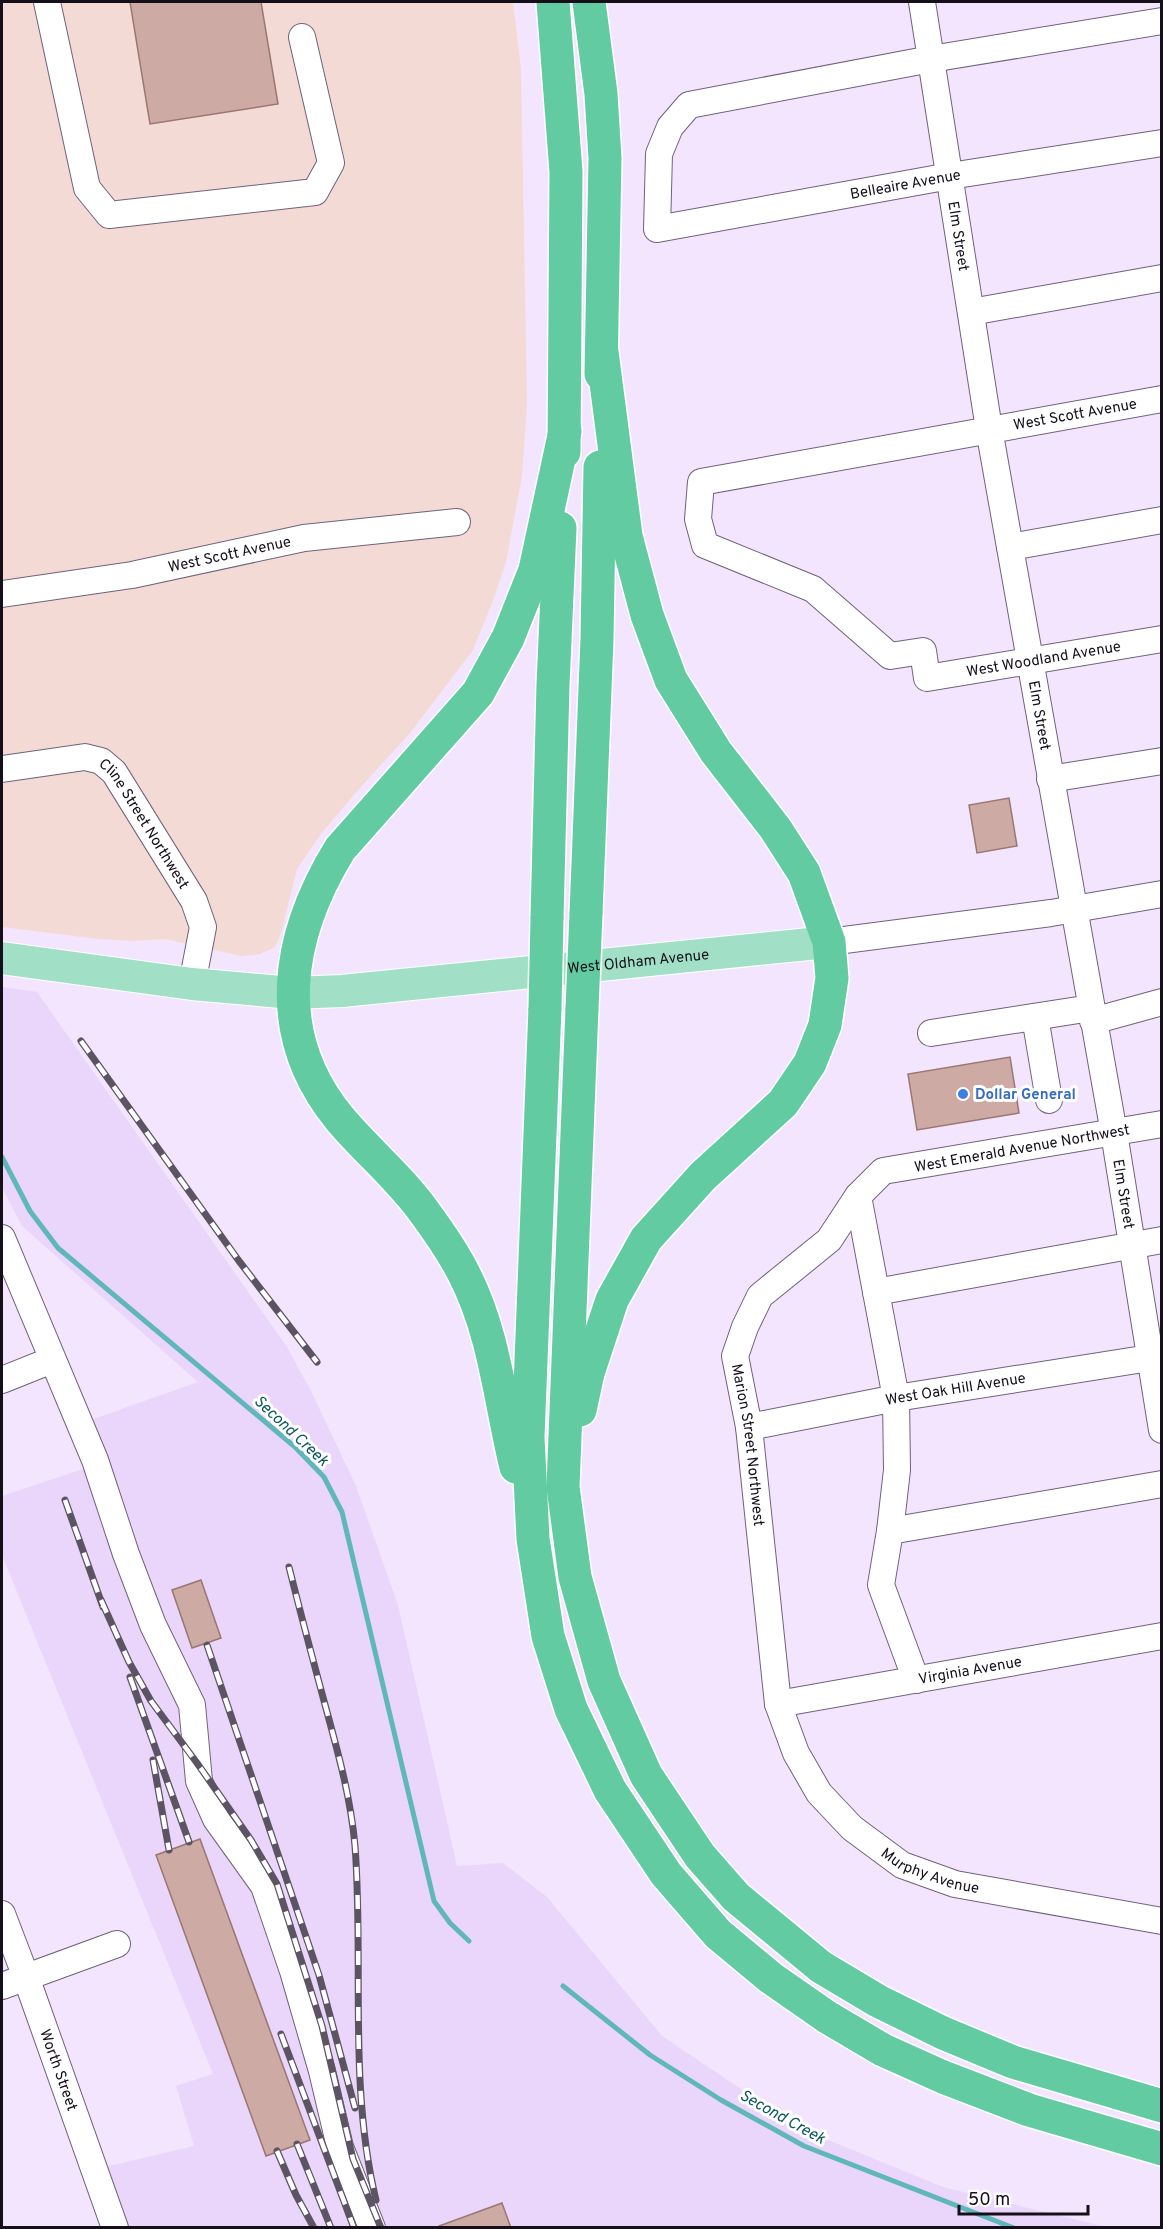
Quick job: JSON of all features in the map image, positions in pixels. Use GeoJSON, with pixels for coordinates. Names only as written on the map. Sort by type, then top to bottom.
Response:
{"type":"FeatureCollection","features":[{"type":"Feature","properties":{"kind":"highway"},"geometry":{"type":"LineString","coordinates":[[589,2],[601,94],[605,158],[597,639],[563,1487],[575,1577],[604,1681],[646,1775],[700,1856],[736,1897],[821,1967],[878,2001],[934,2029],[1013,2062],[1161,2106]]}},
{"type":"Feature","properties":{"kind":"highway"},"geometry":{"type":"LineString","coordinates":[[601,94],[608,2]]}},
{"type":"Feature","properties":{"kind":"highway"},"geometry":{"type":"LineString","coordinates":[[533,1539],[528,1437],[553,685],[565,431],[566,172],[552,5]]}},
{"type":"Feature","properties":{"kind":"highway"},"geometry":{"type":"LineString","coordinates":[[563,1487],[588,1372],[612,1300],[646,1239],[703,1176],[783,1103],[810,1063],[825,1025],[832,978],[829,942],[804,873],[775,828],[716,752],[671,680],[647,615],[626,536],[602,352]]}},
{"type":"Feature","properties":{"kind":"highway"},"geometry":{"type":"LineString","coordinates":[[565,431],[535,570],[508,638],[478,693],[340,849],[312,901],[297,952],[292,993],[295,1027],[303,1058],[339,1118],[425,1212],[464,1275],[491,1341],[503,1414],[533,1539],[548,1636],[571,1709],[616,1799],[666,1874],[718,1934],[780,1985],[827,2017],[884,2049],[942,2077],[1029,2110],[1161,2149]]}},
{"type":"Feature","properties":{"kind":"main road","name":"West Oldham Avenue"},"geometry":{"type":"LineString","coordinates":[[2,958],[192,984],[292,993],[342,991],[829,942]]}},
{"type":"Feature","properties":{"kind":"street"},"geometry":{"type":"LineString","coordinates":[[47,2],[87,188],[109,215],[315,192],[331,163],[302,37]]}},
{"type":"Feature","properties":{"kind":"street","name":"Elm Street"},"geometry":{"type":"LineString","coordinates":[[922,2],[989,429],[1131,1245],[1155,1357],[1161,1430]]}},
{"type":"Feature","properties":{"kind":"street"},"geometry":{"type":"LineString","coordinates":[[931,59],[1161,21]]}},
{"type":"Feature","properties":{"kind":"street","name":"Belleaire Avenue"},"geometry":{"type":"LineString","coordinates":[[931,59],[689,105],[670,127],[659,154],[657,229],[950,176],[1161,143]]}},
{"type":"Feature","properties":{"kind":"street"},"geometry":{"type":"LineString","coordinates":[[971,312],[1161,278]]}},
{"type":"Feature","properties":{"kind":"street","name":"West Scott Avenue"},"geometry":{"type":"LineString","coordinates":[[927,678],[923,651],[890,656],[813,589],[705,545],[699,519],[701,482],[1161,399]]}},
{"type":"Feature","properties":{"kind":"street"},"geometry":{"type":"LineString","coordinates":[[1010,547],[1161,520]]}},
{"type":"Feature","properties":{"kind":"street","name":"West Scott Avenue"},"geometry":{"type":"LineString","coordinates":[[2,594],[132,575],[304,538],[457,522]]}},
{"type":"Feature","properties":{"kind":"street","name":"West Woodland Avenue"},"geometry":{"type":"LineString","coordinates":[[927,678],[1161,639]]}},
{"type":"Feature","properties":{"kind":"street","name":"Cline Street Northwest"},"geometry":{"type":"LineString","coordinates":[[2,769],[85,758],[101,761],[114,772],[194,901],[203,927],[192,984]]}},
{"type":"Feature","properties":{"kind":"street"},"geometry":{"type":"LineString","coordinates":[[1050,779],[1161,760]]}},
{"type":"Feature","properties":{"kind":"street","name":"West Oldham Avenue"},"geometry":{"type":"LineString","coordinates":[[829,942],[1073,910],[1161,894]]}},
{"type":"Feature","properties":{"kind":"street"},"geometry":{"type":"LineString","coordinates":[[931,1033],[1035,1017],[1092,1014],[1161,1002]]}},
{"type":"Feature","properties":{"kind":"street"},"geometry":{"type":"LineString","coordinates":[[1035,1017],[1049,1100]]}},
{"type":"Feature","properties":{"kind":"street","name":"West Emerald Avenue Northwest"},"geometry":{"type":"LineString","coordinates":[[883,1171],[1161,1124]]}},
{"type":"Feature","properties":{"kind":"street","name":"Marion Street Northwest"},"geometry":{"type":"LineString","coordinates":[[778,1704],[749,1427],[735,1356],[745,1327],[760,1296],[829,1240],[858,1196],[883,1171]]}},
{"type":"Feature","properties":{"kind":"street"},"geometry":{"type":"LineString","coordinates":[[858,1196],[896,1398],[897,1470],[881,1585],[916,1680]]}},
{"type":"Feature","properties":{"kind":"street"},"geometry":{"type":"LineString","coordinates":[[2,1238],[95,1460],[126,1554],[153,1625],[192,1705],[199,1781],[216,1819],[264,1886],[306,2015],[340,2147],[372,2228]]}},
{"type":"Feature","properties":{"kind":"street"},"geometry":{"type":"LineString","coordinates":[[876,1292],[1161,1240]]}},
{"type":"Feature","properties":{"kind":"street","name":"West Oak Hill Avenue"},"geometry":{"type":"LineString","coordinates":[[749,1427],[896,1398],[1155,1357]]}},
{"type":"Feature","properties":{"kind":"street"},"geometry":{"type":"LineString","coordinates":[[2,1380],[52,1360]]}},
{"type":"Feature","properties":{"kind":"street"},"geometry":{"type":"LineString","coordinates":[[890,1531],[1161,1484]]}},
{"type":"Feature","properties":{"kind":"street","name":"Virginia Avenue"},"geometry":{"type":"LineString","coordinates":[[778,1704],[1161,1636]]}},
{"type":"Feature","properties":{"kind":"street","name":"Murphy Avenue"},"geometry":{"type":"LineString","coordinates":[[778,1704],[796,1753],[819,1793],[852,1828],[902,1865],[955,1884],[1161,1920]]}},
{"type":"Feature","properties":{"kind":"street","name":"Worth Street"},"geometry":{"type":"LineString","coordinates":[[2,1914],[115,2228]]}},
{"type":"Feature","properties":{"kind":"street"},"geometry":{"type":"LineString","coordinates":[[2,1986],[117,1944]]}},
{"type":"Feature","properties":{"kind":"shaded area"},"geometry":{"type":"Polygon","coordinates":[[[2,2],[513,2],[521,69],[527,404],[522,476],[506,562],[473,650],[410,733],[320,835],[297,869],[281,933],[275,947],[260,954],[241,956],[165,939],[133,941],[99,939],[2,927],[2,2]]]}},
{"type":"Feature","properties":{"kind":"shaded area"},"geometry":{"type":"Polygon","coordinates":[[[2,987],[37,992],[287,1347],[311,1391],[356,1486],[398,1605],[457,1866],[503,1863],[547,1897],[662,2036],[799,2128],[943,2187],[1106,2227],[128,2227],[105,2167],[194,2146],[176,2086],[213,2074],[2,1555],[2,1496],[104,1462],[85,1422],[198,1382],[22,1226],[2,1187],[2,987]]]}},
{"type":"Feature","properties":{"kind":"building"},"geometry":{"type":"Polygon","coordinates":[[[130,2],[261,2],[278,104],[150,124],[130,2]]]}},
{"type":"Feature","properties":{"kind":"building"},"geometry":{"type":"Polygon","coordinates":[[[1009,798],[1017,846],[977,853],[969,805],[1009,798]]]}},
{"type":"Feature","properties":{"kind":"building","name":"Dollar General"},"geometry":{"type":"Polygon","coordinates":[[[1010,1057],[1019,1113],[917,1130],[908,1074],[1010,1057]]]}},
{"type":"Feature","properties":{"kind":"building"},"geometry":{"type":"Polygon","coordinates":[[[201,1580],[221,1638],[192,1648],[172,1590],[201,1580]]]}},
{"type":"Feature","properties":{"kind":"building"},"geometry":{"type":"Polygon","coordinates":[[[200,1839],[310,2140],[266,2156],[156,1855],[200,1839]]]}},
{"type":"Feature","properties":{"kind":"building"},"geometry":{"type":"Polygon","coordinates":[[[502,2203],[511,2228],[439,2228],[439,2226],[502,2203]]]}},
{"type":"Feature","properties":{"kind":"waterway","name":"Second Creek"},"geometry":{"type":"LineString","coordinates":[[2,1157],[30,1211],[58,1248],[295,1447],[324,1477],[342,1512],[434,1901],[450,1923],[469,1941]]}},
{"type":"Feature","properties":{"kind":"waterway","name":"Second Creek"},"geometry":{"type":"LineString","coordinates":[[563,1986],[650,2055],[721,2100],[804,2146],[1014,2228]]}},
{"type":"Feature","properties":{"kind":"railway"},"geometry":{"type":"LineString","coordinates":[[81,1041],[239,1261],[317,1362]]}},
{"type":"Feature","properties":{"kind":"railway"},"geometry":{"type":"LineString","coordinates":[[65,1500],[103,1607]]}},
{"type":"Feature","properties":{"kind":"railway"},"geometry":{"type":"LineString","coordinates":[[289,1567],[340,1762],[353,1829],[357,1890],[359,2068],[367,2156],[376,2200]]}},
{"type":"Feature","properties":{"kind":"railway"},"geometry":{"type":"LineString","coordinates":[[101,1600],[129,1662],[151,1701],[251,1840],[277,1884],[322,2026],[353,2159],[381,2228]]}},
{"type":"Feature","properties":{"kind":"railway"},"geometry":{"type":"LineString","coordinates":[[207,1645],[319,1975],[355,2108]]}},
{"type":"Feature","properties":{"kind":"railway"},"geometry":{"type":"LineString","coordinates":[[130,1677],[189,1842]]}},
{"type":"Feature","properties":{"kind":"railway"},"geometry":{"type":"LineString","coordinates":[[153,1760],[169,1850]]}},
{"type":"Feature","properties":{"kind":"railway"},"geometry":{"type":"LineString","coordinates":[[281,2034],[354,2228]]}},
{"type":"Feature","properties":{"kind":"railway"},"geometry":{"type":"LineString","coordinates":[[297,2144],[331,2228]]}},
{"type":"Feature","properties":{"kind":"railway"},"geometry":{"type":"LineString","coordinates":[[277,2151],[296,2195],[314,2228]]}},
{"type":"Feature","properties":{"kind":"place","name":"Dollar General"},"geometry":{"type":"Point","coordinates":[963,1094]}}]}
